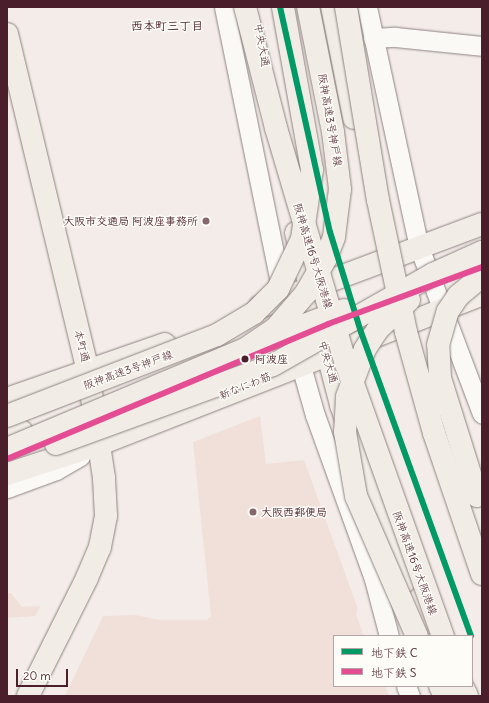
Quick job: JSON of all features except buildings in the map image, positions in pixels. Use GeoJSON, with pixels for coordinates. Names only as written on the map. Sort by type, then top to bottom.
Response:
{"type":"FeatureCollection","features":[{"type":"Feature","properties":{"kind":"main road","name":"阪神高速16号大阪港線"},"geometry":{"type":"LineString","coordinates":[[245,7],[278,136],[346,364],[443,635]]}},
{"type":"Feature","properties":{"kind":"main road","name":"中央大通"},"geometry":{"type":"LineString","coordinates":[[255,7],[308,287],[326,354],[370,490],[424,635]]}},
{"type":"Feature","properties":{"kind":"main road","name":"阪神高速3号神戸線"},"geometry":{"type":"LineString","coordinates":[[7,416],[217,335],[254,313],[278,289],[302,239],[312,170],[283,7]]}},
{"type":"Feature","properties":{"kind":"main road","name":"阪神高速3号神戸線"},"geometry":{"type":"LineString","coordinates":[[7,449],[245,349],[276,328],[306,292],[326,258],[334,237],[340,189],[334,139],[308,7]]}},
{"type":"Feature","properties":{"kind":"main road"},"geometry":{"type":"LineString","coordinates":[[332,7],[385,258],[406,323],[482,524]]}},
{"type":"Feature","properties":{"kind":"main road"},"geometry":{"type":"LineString","coordinates":[[346,7],[378,200],[406,332],[434,433],[482,574]]}},
{"type":"Feature","properties":{"kind":"main road","name":"本町通"},"geometry":{"type":"LineString","coordinates":[[7,34],[10,57],[88,372],[100,444],[106,516],[100,547],[28,696]]}},
{"type":"Feature","properties":{"kind":"main road"},"geometry":{"type":"LineString","coordinates":[[7,399],[88,372],[385,258],[482,224]]}},
{"type":"Feature","properties":{"kind":"main road"},"geometry":{"type":"LineString","coordinates":[[7,436],[355,306],[482,242]]}},
{"type":"Feature","properties":{"kind":"main road"},"geometry":{"type":"LineString","coordinates":[[417,635],[356,496],[345,432],[347,397],[365,349],[378,330],[413,296],[482,246]]}},
{"type":"Feature","properties":{"kind":"main road"},"geometry":{"type":"LineString","coordinates":[[7,460],[112,426],[273,364],[433,274],[482,252]]}},
{"type":"Feature","properties":{"kind":"main road"},"geometry":{"type":"LineString","coordinates":[[482,276],[458,296],[448,311],[438,345],[440,378],[482,524]]}},
{"type":"Feature","properties":{"kind":"main road","name":"新なにわ筋"},"geometry":{"type":"LineString","coordinates":[[7,474],[100,444],[300,364],[482,294]]}},
{"type":"Feature","properties":{"kind":"main road"},"geometry":{"type":"LineString","coordinates":[[462,687],[467,696]]}},
{"type":"Feature","properties":{"kind":"street"},"geometry":{"type":"LineString","coordinates":[[224,7],[283,297],[300,364],[374,579],[389,635]]}},
{"type":"Feature","properties":{"kind":"street"},"geometry":{"type":"LineString","coordinates":[[367,7],[419,247],[482,414]]}},
{"type":"Feature","properties":{"kind":"street"},"geometry":{"type":"LineString","coordinates":[[373,38],[395,37],[482,46]]}},
{"type":"Feature","properties":{"kind":"street"},"geometry":{"type":"LineString","coordinates":[[7,488],[56,470],[100,444]]}},
{"type":"Feature","properties":{"kind":"street"},"geometry":{"type":"LineString","coordinates":[[374,579],[402,635]]}},
{"type":"Feature","properties":{"kind":"street"},"geometry":{"type":"LineString","coordinates":[[432,687],[436,696]]}},
{"type":"Feature","properties":{"kind":"shaded area"},"geometry":{"type":"Polygon","coordinates":[[[260,416],[266,464],[304,460],[358,609],[356,614],[364,635],[333,635],[333,687],[385,687],[389,696],[65,696],[103,616],[135,615],[159,620],[207,620],[211,616],[193,442],[260,416]]]}},
{"type":"Feature","properties":{"kind":"shaded area"},"geometry":{"type":"Polygon","coordinates":[[[7,593],[11,593],[22,607],[41,606],[35,616],[7,618],[7,593]]]}},
{"type":"Feature","properties":{"kind":"metro line","name":"C"},"geometry":{"type":"LineString","coordinates":[[280,7],[330,232],[361,332],[471,635]]}},
{"type":"Feature","properties":{"kind":"metro line","name":"S"},"geometry":{"type":"LineString","coordinates":[[7,459],[328,324],[482,267]]}},
{"type":"Feature","properties":{"kind":"place","name":"大阪市交通局 阿波座事務所"},"geometry":{"type":"Point","coordinates":[206,221]}},
{"type":"Feature","properties":{"kind":"place","name":"阿波座"},"geometry":{"type":"Point","coordinates":[245,359]}},
{"type":"Feature","properties":{"kind":"place","name":"大阪西郵便局"},"geometry":{"type":"Point","coordinates":[253,512]}},
{"type":"Feature","properties":{"kind":"district","name":"西本町三丁目"},"geometry":{"type":"Point","coordinates":[167,26]}}]}
